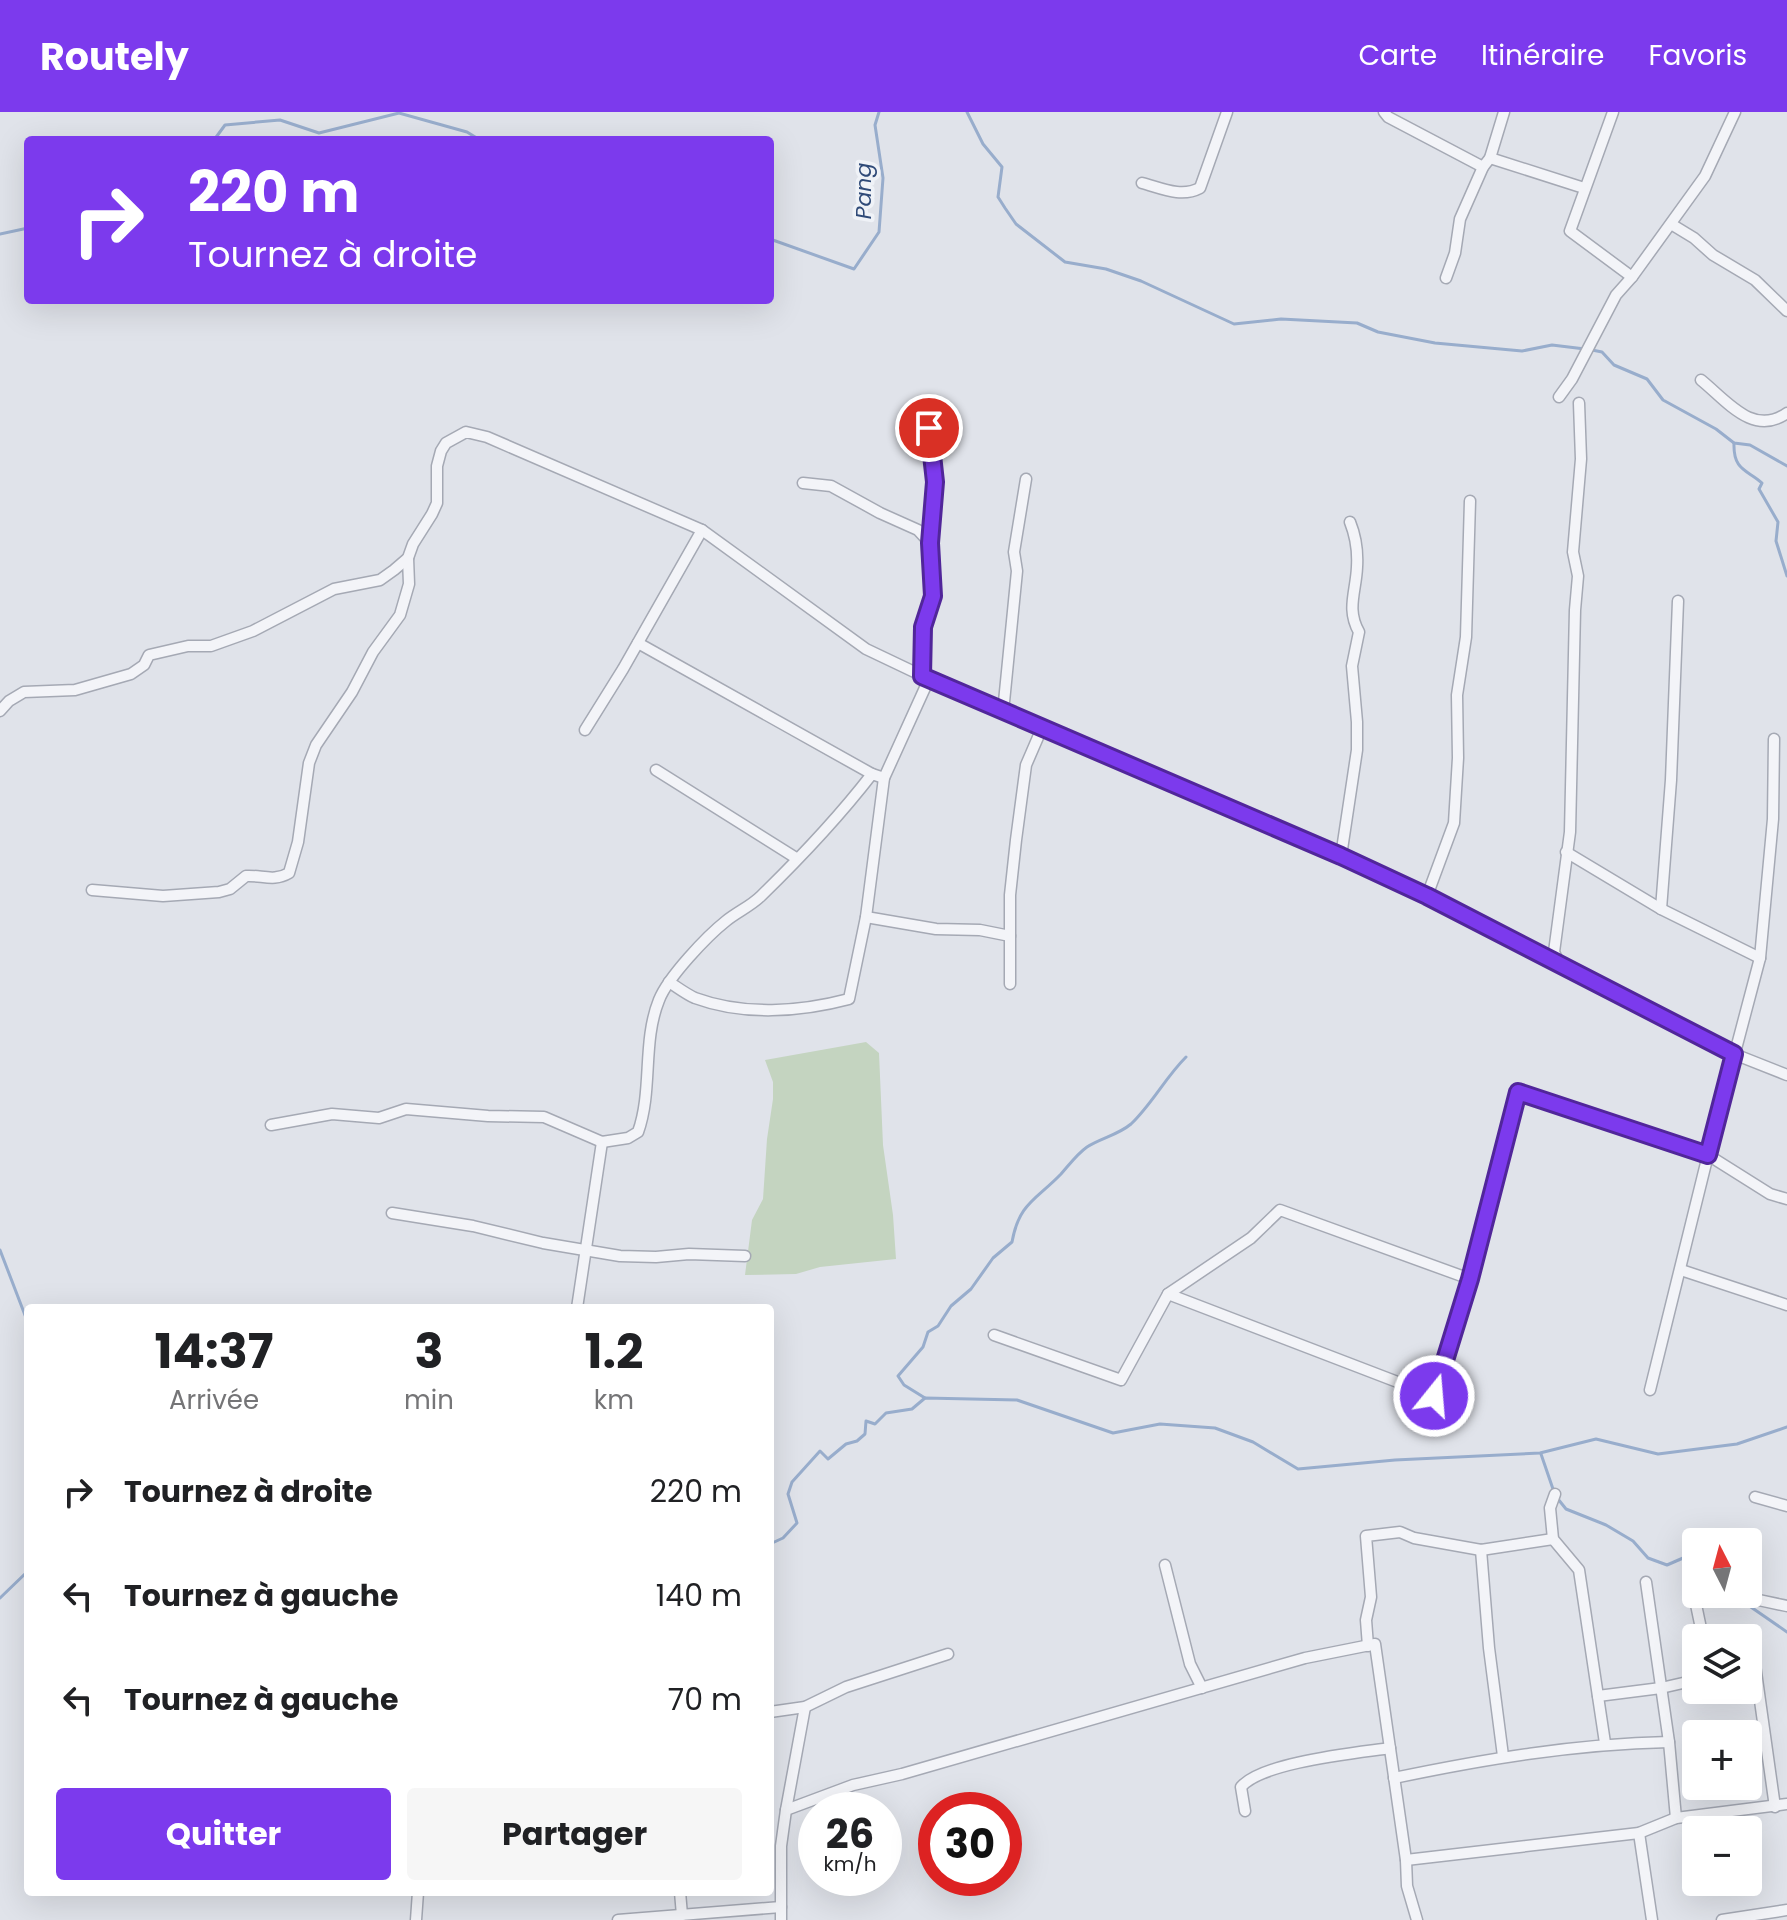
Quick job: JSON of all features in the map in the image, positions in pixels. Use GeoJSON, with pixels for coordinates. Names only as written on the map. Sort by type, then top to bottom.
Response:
{"type":"FeatureCollection","features":[{"type":"Feature","properties":{"kind":"street"},"geometry":{"type":"LineString","coordinates":[[1142,183],[1180,193],[1200,188],[1227,112]]}},
{"type":"Feature","properties":{"kind":"street"},"geometry":{"type":"LineString","coordinates":[[1384,112],[1388,117],[1486,162],[1584,188]]}},
{"type":"Feature","properties":{"kind":"street"},"geometry":{"type":"LineString","coordinates":[[1446,278],[1455,253],[1460,219],[1504,112]]}},
{"type":"Feature","properties":{"kind":"street"},"geometry":{"type":"LineString","coordinates":[[1613,112],[1570,231],[1632,277]]}},
{"type":"Feature","properties":{"kind":"street"},"geometry":{"type":"LineString","coordinates":[[1559,397],[1572,379],[1616,295],[1705,176],[1735,112]]}},
{"type":"Feature","properties":{"kind":"street"},"geometry":{"type":"LineString","coordinates":[[1671,224],[1713,255],[1755,280],[1787,311]]}},
{"type":"Feature","properties":{"kind":"street"},"geometry":{"type":"LineString","coordinates":[[1701,380],[1754,422],[1769,423],[1787,413]]}},
{"type":"Feature","properties":{"kind":"street"},"geometry":{"type":"LineString","coordinates":[[1559,963],[1554,952],[1570,832],[1578,576],[1573,552],[1581,459],[1579,403]]}},
{"type":"Feature","properties":{"kind":"street"},"geometry":{"type":"LineString","coordinates":[[669,982],[695,998],[750,1009],[781,1011],[849,999],[866,917],[884,778],[926,678],[923,627],[933,596],[930,543],[935,482],[929,428],[933,412]]}},
{"type":"Feature","properties":{"kind":"street"},"geometry":{"type":"LineString","coordinates":[[0,711],[24,692],[75,690],[117,679],[144,665],[149,655],[188,646],[211,646],[253,631],[334,589],[380,580],[408,558],[437,503],[437,466],[441,451],[446,443],[466,432],[487,437],[702,530],[866,649],[1003,712],[1341,856],[1427,896],[1734,1054],[1787,1075]]}},
{"type":"Feature","properties":{"kind":"street"},"geometry":{"type":"LineString","coordinates":[[1003,712],[1017,571],[1014,552],[1026,479]]}},
{"type":"Feature","properties":{"kind":"street"},"geometry":{"type":"LineString","coordinates":[[803,483],[831,486],[918,530],[930,543]]}},
{"type":"Feature","properties":{"kind":"street"},"geometry":{"type":"LineString","coordinates":[[1427,896],[1454,823],[1458,758],[1457,695],[1466,637],[1470,501]]}},
{"type":"Feature","properties":{"kind":"street"},"geometry":{"type":"LineString","coordinates":[[1341,856],[1357,750],[1352,666],[1359,632],[1351,617],[1357,568],[1356,537],[1350,522]]}},
{"type":"Feature","properties":{"kind":"street"},"geometry":{"type":"LineString","coordinates":[[585,730],[702,530]]}},
{"type":"Feature","properties":{"kind":"street"},"geometry":{"type":"LineString","coordinates":[[92,890],[163,896],[219,892],[230,889],[246,876],[281,878],[289,873],[298,842],[309,763],[316,745],[352,692],[373,652],[400,615],[409,584],[408,558]]}},
{"type":"Feature","properties":{"kind":"street"},"geometry":{"type":"LineString","coordinates":[[1661,909],[1673,739],[1678,601]]}},
{"type":"Feature","properties":{"kind":"street"},"geometry":{"type":"LineString","coordinates":[[638,643],[884,778]]}},
{"type":"Feature","properties":{"kind":"street"},"geometry":{"type":"LineString","coordinates":[[1010,984],[1010,895],[1026,765],[1042,728]]}},
{"type":"Feature","properties":{"kind":"street"},"geometry":{"type":"LineString","coordinates":[[1650,1390],[1760,958],[1773,819],[1774,739]]}},
{"type":"Feature","properties":{"kind":"street"},"geometry":{"type":"LineString","coordinates":[[656,770],[796,858]]}},
{"type":"Feature","properties":{"kind":"street"},"geometry":{"type":"LineString","coordinates":[[271,1125],[332,1114],[379,1118],[406,1109],[544,1117],[602,1142],[628,1138],[638,1132],[644,1116],[651,1031],[660,998],[669,982],[724,922],[758,899],[839,816],[872,774]]}},
{"type":"Feature","properties":{"kind":"street"},"geometry":{"type":"LineString","coordinates":[[1566,852],[1661,909],[1760,958]]}},
{"type":"Feature","properties":{"kind":"street"},"geometry":{"type":"LineString","coordinates":[[866,917],[936,929],[980,930],[1010,936]]}},
{"type":"Feature","properties":{"kind":"street"},"geometry":{"type":"LineString","coordinates":[[1168,1294],[1434,1396],[1470,1279],[1518,1092],[1708,1155],[1770,1194],[1787,1199]]}},
{"type":"Feature","properties":{"kind":"street"},"geometry":{"type":"LineString","coordinates":[[578,1304],[602,1142]]}},
{"type":"Feature","properties":{"kind":"street"},"geometry":{"type":"LineString","coordinates":[[994,1335],[1121,1380],[1168,1294],[1251,1238],[1280,1210],[1470,1279]]}},
{"type":"Feature","properties":{"kind":"street"},"geometry":{"type":"LineString","coordinates":[[392,1213],[620,1256],[745,1256]]}},
{"type":"Feature","properties":{"kind":"street"},"geometry":{"type":"LineString","coordinates":[[1681,1270],[1787,1305]]}},
{"type":"Feature","properties":{"kind":"street"},"geometry":{"type":"LineString","coordinates":[[1555,1494],[1550,1508],[1553,1539],[1579,1570],[1605,1743]]}},
{"type":"Feature","properties":{"kind":"street"},"geometry":{"type":"LineString","coordinates":[[1755,1497],[1787,1506]]}},
{"type":"Feature","properties":{"kind":"street"},"geometry":{"type":"LineString","coordinates":[[1368,1646],[1366,1620],[1371,1597],[1366,1536],[1400,1532],[1414,1538],[1481,1550],[1553,1539]]}},
{"type":"Feature","properties":{"kind":"street"},"geometry":{"type":"LineString","coordinates":[[1481,1550],[1489,1648],[1503,1756]]}},
{"type":"Feature","properties":{"kind":"street"},"geometry":{"type":"LineString","coordinates":[[1165,1565],[1190,1664],[1202,1688]]}},
{"type":"Feature","properties":{"kind":"street"},"geometry":{"type":"LineString","coordinates":[[1646,1582],[1669,1742],[1676,1818]]}},
{"type":"Feature","properties":{"kind":"street"},"geometry":{"type":"LineString","coordinates":[[1762,1601],[1787,1606]]}},
{"type":"Feature","properties":{"kind":"street"},"geometry":{"type":"LineString","coordinates":[[786,1810],[853,1785],[902,1774],[1305,1658],[1375,1644],[1406,1860],[1407,1886],[1417,1920]]}},
{"type":"Feature","properties":{"kind":"street"},"geometry":{"type":"LineString","coordinates":[[774,1711],[805,1707],[846,1687],[948,1654]]}},
{"type":"Feature","properties":{"kind":"street"},"geometry":{"type":"LineString","coordinates":[[1598,1696],[1682,1683]]}},
{"type":"Feature","properties":{"kind":"street"},"geometry":{"type":"LineString","coordinates":[[1406,1860],[1639,1833],[1676,1818],[1781,1806],[1762,1703]]}},
{"type":"Feature","properties":{"kind":"street"},"geometry":{"type":"LineString","coordinates":[[781,1920],[781,1846],[805,1707]]}},
{"type":"Feature","properties":{"kind":"street"},"geometry":{"type":"LineString","coordinates":[[1394,1778],[1503,1756],[1605,1743],[1669,1742]]}},
{"type":"Feature","properties":{"kind":"street"},"geometry":{"type":"LineString","coordinates":[[1245,1811],[1241,1787],[1245,1782],[1282,1767],[1390,1748]]}},
{"type":"Feature","properties":{"kind":"street"},"geometry":{"type":"LineString","coordinates":[[1639,1833],[1652,1920]]}},
{"type":"Feature","properties":{"kind":"street"},"geometry":{"type":"LineString","coordinates":[[416,1920],[418,1896]]}},
{"type":"Feature","properties":{"kind":"street"},"geometry":{"type":"LineString","coordinates":[[680,1896],[682,1915]]}},
{"type":"Feature","properties":{"kind":"street"},"geometry":{"type":"LineString","coordinates":[[618,1920],[781,1907]]}},
{"type":"Feature","properties":{"kind":"street"},"geometry":{"type":"LineString","coordinates":[[1722,1920],[1787,1910]]}},
{"type":"Feature","properties":{"kind":"green space"},"geometry":{"type":"Polygon","coordinates":[[[866,1042],[879,1053],[883,1145],[896,1259],[820,1267],[796,1274],[745,1275],[752,1220],[763,1199],[773,1099],[773,1082],[765,1060],[866,1042]]]}},
{"type":"Feature","properties":{"kind":"waterway","name":"Pang"},"geometry":{"type":"LineString","coordinates":[[774,240],[854,269],[879,232],[883,178],[875,125],[879,112]]}},
{"type":"Feature","properties":{"kind":"waterway"},"geometry":{"type":"LineString","coordinates":[[967,112],[983,144],[1002,167],[998,197],[1005,208],[1016,224],[1065,262],[1106,269],[1141,281],[1234,324],[1281,319],[1357,323],[1378,332],[1435,343],[1522,351],[1552,345],[1585,349]]}},
{"type":"Feature","properties":{"kind":"waterway","name":"Pang"},"geometry":{"type":"LineString","coordinates":[[217,136],[225,125],[280,120],[319,133],[399,113],[474,136]]}},
{"type":"Feature","properties":{"kind":"waterway","name":"Pang"},"geometry":{"type":"LineString","coordinates":[[0,234],[24,229]]}},
{"type":"Feature","properties":{"kind":"waterway"},"geometry":{"type":"LineString","coordinates":[[1592,350],[1602,352],[1614,365],[1647,379],[1663,400],[1716,429],[1734,443],[1750,445],[1787,466]]}},
{"type":"Feature","properties":{"kind":"waterway"},"geometry":{"type":"LineString","coordinates":[[1734,443],[1739,465],[1762,483],[1759,489],[1778,522],[1776,541],[1787,576]]}},
{"type":"Feature","properties":{"kind":"waterway"},"geometry":{"type":"LineString","coordinates":[[925,1398],[904,1385],[898,1376],[923,1347],[928,1332],[938,1326],[951,1306],[971,1289],[993,1258],[1012,1242],[1019,1219],[1030,1203],[1083,1150],[1131,1124],[1186,1057]]}},
{"type":"Feature","properties":{"kind":"waterway","name":"Pang"},"geometry":{"type":"LineString","coordinates":[[0,1250],[24,1313]]}},
{"type":"Feature","properties":{"kind":"waterway"},"geometry":{"type":"LineString","coordinates":[[774,1542],[783,1538],[797,1523],[788,1494],[792,1482],[820,1451],[828,1459],[865,1434],[866,1421],[875,1424],[886,1413],[912,1409],[925,1398],[1017,1400],[1113,1433],[1160,1424],[1215,1428],[1253,1442],[1298,1469],[1395,1460],[1540,1453],[1596,1439],[1658,1454],[1737,1444],[1787,1427]]}},
{"type":"Feature","properties":{"kind":"waterway"},"geometry":{"type":"LineString","coordinates":[[1541,1454],[1554,1492]]}},
{"type":"Feature","properties":{"kind":"waterway"},"geometry":{"type":"LineString","coordinates":[[1558,1499],[1566,1509],[1606,1525],[1633,1541],[1648,1558],[1667,1565],[1682,1558]]}},
{"type":"Feature","properties":{"kind":"waterway","name":"Pang"},"geometry":{"type":"LineString","coordinates":[[0,1598],[24,1575]]}},
{"type":"Feature","properties":{"kind":"waterway"},"geometry":{"type":"LineString","coordinates":[[1752,1608],[1787,1632]]}},
{"type":"Feature","properties":{"kind":"route"},"geometry":{"type":"LineString","coordinates":[[929,428],[935,482],[930,543],[933,596],[923,627],[922,676],[1427,896],[1734,1054],[1708,1155],[1518,1092],[1470,1279],[1434,1396]]}}]}
